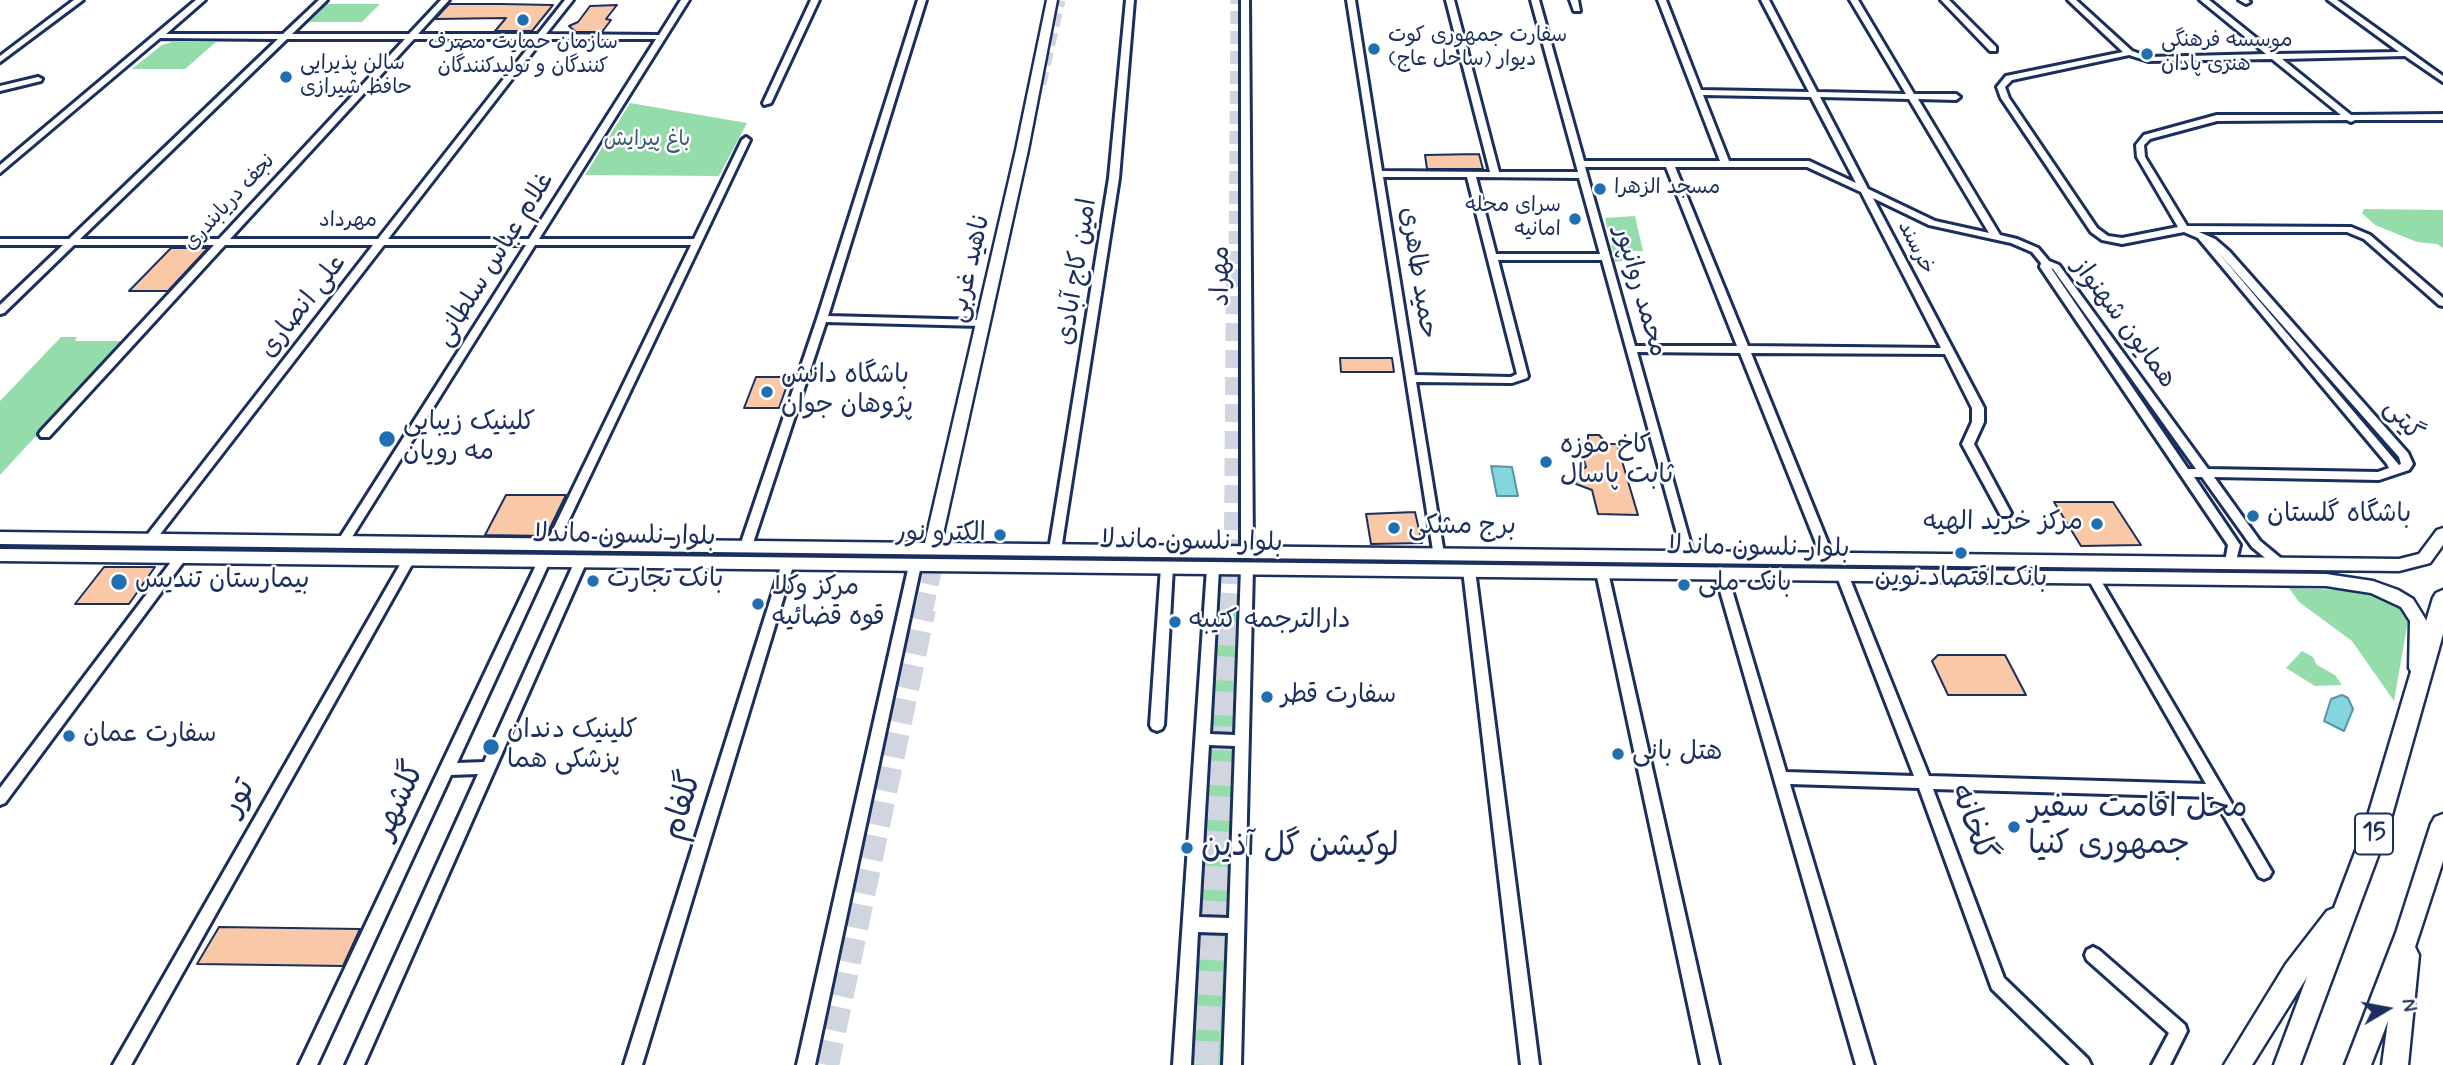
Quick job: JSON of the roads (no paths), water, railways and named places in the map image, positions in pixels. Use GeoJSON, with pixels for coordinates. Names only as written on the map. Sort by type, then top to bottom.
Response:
{"type":"FeatureCollection","features":[{"type":"Feature","properties":{"kind":"highway","name":"15"},"geometry":{"type":"LineString","coordinates":[[2287,1065],[2376,829],[2443,598]]}},
{"type":"Feature","properties":{"kind":"highway","name":"15"},"geometry":{"type":"LineString","coordinates":[[2358,1065],[2408,933],[2443,824]]}},
{"type":"Feature","properties":{"kind":"highway"},"geometry":{"type":"LineString","coordinates":[[2237,1065],[2295,973],[2349,902]]}},
{"type":"Feature","properties":{"kind":"highway"},"geometry":{"type":"LineString","coordinates":[[2395,1065],[2408,933]]}},
{"type":"Feature","properties":{"kind":"main road","name":"ناهید غربی"},"geometry":{"type":"LineString","coordinates":[[932,548],[1022,150],[1052,0]]}},
{"type":"Feature","properties":{"kind":"main road","name":"بلوار نلسون ماندلا"},"geometry":{"type":"LineString","coordinates":[[0,538],[1055,550],[1469,570],[1600,564],[1688,556],[2405,565],[2424,559],[2443,534]]}},
{"type":"Feature","properties":{"kind":"main road","name":"بلوار نلسون ماندلا"},"geometry":{"type":"LineString","coordinates":[[0,555],[1213,568],[1247,560],[1438,554],[1721,573],[2326,580],[2381,589]]}},
{"type":"Feature","properties":{"kind":"main road"},"geometry":{"type":"LineString","coordinates":[[2358,564],[2374,567],[2388,576],[2392,587],[2381,589]]}},
{"type":"Feature","properties":{"kind":"main road"},"geometry":{"type":"LineString","coordinates":[[2381,589],[2407,603],[2418,620],[2418,684]]}},
{"type":"Feature","properties":{"kind":"street"},"geometry":{"type":"LineString","coordinates":[[0,60],[79,0]]}},
{"type":"Feature","properties":{"kind":"street"},"geometry":{"type":"LineString","coordinates":[[0,170],[201,0]]}},
{"type":"Feature","properties":{"kind":"street"},"geometry":{"type":"LineString","coordinates":[[0,311],[323,0]]}},
{"type":"Feature","properties":{"kind":"street","name":"نجف دریابندری"},"geometry":{"type":"LineString","coordinates":[[45,433],[445,0]]}},
{"type":"Feature","properties":{"kind":"street","name":"علی انصاری"},"geometry":{"type":"LineString","coordinates":[[150,540],[569,0]]}},
{"type":"Feature","properties":{"kind":"street","name":"غلام عباس سلطانی"},"geometry":{"type":"LineString","coordinates":[[343,542],[685,0]]}},
{"type":"Feature","properties":{"kind":"street"},"geometry":{"type":"LineString","coordinates":[[767,103],[815,0]]}},
{"type":"Feature","properties":{"kind":"street"},"geometry":{"type":"LineString","coordinates":[[746,546],[881,138],[922,0]]}},
{"type":"Feature","properties":{"kind":"street","name":"امین کاج آبادی"},"geometry":{"type":"LineString","coordinates":[[1055,550],[1114,178],[1130,0]]}},
{"type":"Feature","properties":{"kind":"street","name":"مهراد"},"geometry":{"type":"LineString","coordinates":[[1232,1065],[1247,560],[1244,0]]}},
{"type":"Feature","properties":{"kind":"street","name":"حمید طاهری"},"geometry":{"type":"LineString","coordinates":[[1350,0],[1438,554]]}},
{"type":"Feature","properties":{"kind":"street"},"geometry":{"type":"LineString","coordinates":[[1450,0],[1495,174]]}},
{"type":"Feature","properties":{"kind":"street","name":"محمد روانپور"},"geometry":{"type":"LineString","coordinates":[[1535,0],[1688,556]]}},
{"type":"Feature","properties":{"kind":"street"},"geometry":{"type":"LineString","coordinates":[[1662,0],[1726,164]]}},
{"type":"Feature","properties":{"kind":"street","name":"خرسند"},"geometry":{"type":"LineString","coordinates":[[1765,0],[1980,416],[1968,444],[2005,513]]}},
{"type":"Feature","properties":{"kind":"street"},"geometry":{"type":"LineString","coordinates":[[1854,0],[1997,238]]}},
{"type":"Feature","properties":{"kind":"street"},"geometry":{"type":"LineString","coordinates":[[1945,0],[1993,49]]}},
{"type":"Feature","properties":{"kind":"street"},"geometry":{"type":"LineString","coordinates":[[2072,0],[2129,53],[2148,59],[2408,54]]}},
{"type":"Feature","properties":{"kind":"street"},"geometry":{"type":"LineString","coordinates":[[2204,0],[2351,119]]}},
{"type":"Feature","properties":{"kind":"street"},"geometry":{"type":"LineString","coordinates":[[2332,0],[2443,80]]}},
{"type":"Feature","properties":{"kind":"street"},"geometry":{"type":"LineString","coordinates":[[158,36],[662,37]]}},
{"type":"Feature","properties":{"kind":"street"},"geometry":{"type":"LineString","coordinates":[[2129,53],[2009,78],[2001,87],[2005,98],[2094,230],[2105,238],[2122,241],[2184,229],[2355,231],[2367,237],[2443,303]]}},
{"type":"Feature","properties":{"kind":"street"},"geometry":{"type":"LineString","coordinates":[[0,89],[38,79]]}},
{"type":"Feature","properties":{"kind":"street"},"geometry":{"type":"LineString","coordinates":[[1698,93],[1956,97]]}},
{"type":"Feature","properties":{"kind":"street"},"geometry":{"type":"LineString","coordinates":[[2184,229],[2141,157],[2140,145],[2147,137],[2217,118],[2443,117]]}},
{"type":"Feature","properties":{"kind":"street"},"geometry":{"type":"LineString","coordinates":[[552,544],[746,140]]}},
{"type":"Feature","properties":{"kind":"street"},"geometry":{"type":"LineString","coordinates":[[1378,174],[1495,174],[1669,164],[1809,164],[1932,223],[2025,245],[2035,250],[2049,266]]}},
{"type":"Feature","properties":{"kind":"street"},"geometry":{"type":"LineString","coordinates":[[1669,164],[1828,558]]}},
{"type":"Feature","properties":{"kind":"street"},"geometry":{"type":"LineString","coordinates":[[1410,378],[1521,379],[1522,372],[1471,174]]}},
{"type":"Feature","properties":{"kind":"street","name":"گیتی"},"geometry":{"type":"LineString","coordinates":[[2184,229],[2201,236],[2204,243],[2392,462],[2396,471],[2379,476],[2205,474]]}},
{"type":"Feature","properties":{"kind":"street","name":"مهرداد"},"geometry":{"type":"LineString","coordinates":[[0,242],[695,242]]}},
{"type":"Feature","properties":{"kind":"street"},"geometry":{"type":"LineString","coordinates":[[1492,257],[1605,257]]}},
{"type":"Feature","properties":{"kind":"street","name":"همایون شهنواز"},"geometry":{"type":"LineString","coordinates":[[2049,266],[2234,545],[2231,562]]}},
{"type":"Feature","properties":{"kind":"street","name":"همایون شهنواز"},"geometry":{"type":"LineString","coordinates":[[2049,266],[2256,544],[2279,563]]}},
{"type":"Feature","properties":{"kind":"street"},"geometry":{"type":"LineString","coordinates":[[822,319],[981,323]]}},
{"type":"Feature","properties":{"kind":"street"},"geometry":{"type":"LineString","coordinates":[[1631,349],[1947,351]]}},
{"type":"Feature","properties":{"kind":"street"},"geometry":{"type":"LineString","coordinates":[[2185,472],[2205,474]]}},
{"type":"Feature","properties":{"kind":"street"},"geometry":{"type":"LineString","coordinates":[[0,799],[181,557]]}},
{"type":"Feature","properties":{"kind":"street","name":"تور"},"geometry":{"type":"LineString","coordinates":[[122,1065],[409,559]]}},
{"type":"Feature","properties":{"kind":"street","name":"گلشهر"},"geometry":{"type":"LineString","coordinates":[[308,1065],[544,561]]}},
{"type":"Feature","properties":{"kind":"street"},"geometry":{"type":"LineString","coordinates":[[355,1065],[581,561]]}},
{"type":"Feature","properties":{"kind":"street","name":"گلفام"},"geometry":{"type":"LineString","coordinates":[[633,1065],[788,563]]}},
{"type":"Feature","properties":{"kind":"street"},"geometry":{"type":"LineString","coordinates":[[1600,564],[1710,1065]]}},
{"type":"Feature","properties":{"kind":"street"},"geometry":{"type":"LineString","coordinates":[[806,1065],[915,565]]}},
{"type":"Feature","properties":{"kind":"street"},"geometry":{"type":"LineString","coordinates":[[1157,725],[1167,567]]}},
{"type":"Feature","properties":{"kind":"street"},"geometry":{"type":"LineString","coordinates":[[1182,1065],[1213,568]]}},
{"type":"Feature","properties":{"kind":"street"},"geometry":{"type":"LineString","coordinates":[[1469,570],[1530,1065]]}},
{"type":"Feature","properties":{"kind":"street"},"geometry":{"type":"LineString","coordinates":[[1721,573],[1865,1065]]}},
{"type":"Feature","properties":{"kind":"street","name":"گلخانه"},"geometry":{"type":"LineString","coordinates":[[1842,574],[1924,783],[1998,983],[2082,1065]]}},
{"type":"Feature","properties":{"kind":"street"},"geometry":{"type":"LineString","coordinates":[[2093,577],[2264,872]]}},
{"type":"Feature","properties":{"kind":"street"},"geometry":{"type":"LineString","coordinates":[[1202,739],[1242,741]]}},
{"type":"Feature","properties":{"kind":"street"},"geometry":{"type":"LineString","coordinates":[[448,769],[487,768]]}},
{"type":"Feature","properties":{"kind":"street"},"geometry":{"type":"LineString","coordinates":[[1781,778],[2216,791]]}},
{"type":"Feature","properties":{"kind":"street"},"geometry":{"type":"LineString","coordinates":[[1191,924],[1236,926]]}},
{"type":"Feature","properties":{"kind":"street"},"geometry":{"type":"LineString","coordinates":[[2093,955],[2179,1031],[2161,1065]]}},
{"type":"Feature","properties":{"kind":"water"},"geometry":{"type":"Polygon","coordinates":[[[1491,466],[1512,467],[1518,496],[1497,496],[1491,466]]]}},
{"type":"Feature","properties":{"kind":"water"},"geometry":{"type":"Polygon","coordinates":[[[2342,695],[2348,698],[2353,709],[2344,731],[2324,721],[2331,699],[2342,695]]]}},
{"type":"Feature","properties":{"kind":"tunnel"},"geometry":{"type":"LineString","coordinates":[[1040,84],[1059,0]]}},
{"type":"Feature","properties":{"kind":"tunnel"},"geometry":{"type":"LineString","coordinates":[[1235,264],[1237,0]]}},
{"type":"Feature","properties":{"kind":"tunnel"},"geometry":{"type":"LineString","coordinates":[[1229,611],[1233,541],[1235,263]]}},
{"type":"Feature","properties":{"kind":"tunnel"},"geometry":{"type":"LineString","coordinates":[[924,611],[941,530]]}},
{"type":"Feature","properties":{"kind":"tunnel"},"geometry":{"type":"LineString","coordinates":[[827,1065],[924,609]]}},
{"type":"Feature","properties":{"kind":"tunnel"},"geometry":{"type":"LineString","coordinates":[[1206,1065],[1230,609]]}},
{"type":"Feature","properties":{"kind":"place","name":"سازمان حمایت مصرف کنندگان و تولیدکنندگان"},"geometry":{"type":"Point","coordinates":[523,20]}},
{"type":"Feature","properties":{"kind":"place","name":"سفارت جمهوری کوت دیوار (ساحل عاج)"},"geometry":{"type":"Point","coordinates":[1374,49]}},
{"type":"Feature","properties":{"kind":"place","name":"موسسه فرهنگی هنری پادان"},"geometry":{"type":"Point","coordinates":[2147,54]}},
{"type":"Feature","properties":{"kind":"place","name":"سالن پذیرایی حافظ شیرازی"},"geometry":{"type":"Point","coordinates":[286,77]}},
{"type":"Feature","properties":{"kind":"place","name":"مسجد الزهرا"},"geometry":{"type":"Point","coordinates":[1600,189]}},
{"type":"Feature","properties":{"kind":"place","name":"سرای محله امانیه"},"geometry":{"type":"Point","coordinates":[1575,219]}},
{"type":"Feature","properties":{"kind":"place","name":"باشگاه دانش پژوهان جوان"},"geometry":{"type":"Point","coordinates":[767,392]}},
{"type":"Feature","properties":{"kind":"place","name":"کلینیک زیبایی مه رویان"},"geometry":{"type":"Point","coordinates":[387,439]}},
{"type":"Feature","properties":{"kind":"place","name":"کاخ موزه ثابت پاسال"},"geometry":{"type":"Point","coordinates":[1546,462]}},
{"type":"Feature","properties":{"kind":"place","name":"باشگاه گلستان"},"geometry":{"type":"Point","coordinates":[2253,516]}},
{"type":"Feature","properties":{"kind":"place","name":"مرکز خرید الهیه"},"geometry":{"type":"Point","coordinates":[2097,524]}},
{"type":"Feature","properties":{"kind":"place","name":"برج مشکی"},"geometry":{"type":"Point","coordinates":[1394,528]}},
{"type":"Feature","properties":{"kind":"place","name":"الكترو نور"},"geometry":{"type":"Point","coordinates":[1000,535]}},
{"type":"Feature","properties":{"kind":"place","name":"بانک اقتصاد نوین"},"geometry":{"type":"Point","coordinates":[1961,553]}},
{"type":"Feature","properties":{"kind":"place","name":"بانک تجارت"},"geometry":{"type":"Point","coordinates":[593,581]}},
{"type":"Feature","properties":{"kind":"place","name":"بیمارستان تندیس"},"geometry":{"type":"Point","coordinates":[119,582]}},
{"type":"Feature","properties":{"kind":"place","name":"بانک ملی"},"geometry":{"type":"Point","coordinates":[1684,585]}},
{"type":"Feature","properties":{"kind":"place","name":"مرکز وکلا قوه قضائیه"},"geometry":{"type":"Point","coordinates":[758,604]}},
{"type":"Feature","properties":{"kind":"place","name":"دارالترجمه کتیبه"},"geometry":{"type":"Point","coordinates":[1175,622]}},
{"type":"Feature","properties":{"kind":"place","name":"سفارت قطر"},"geometry":{"type":"Point","coordinates":[1267,697]}},
{"type":"Feature","properties":{"kind":"place","name":"سفارت عمان"},"geometry":{"type":"Point","coordinates":[69,736]}},
{"type":"Feature","properties":{"kind":"place","name":"کلینیک دندان پزشکی هما"},"geometry":{"type":"Point","coordinates":[491,747]}},
{"type":"Feature","properties":{"kind":"place","name":"هتل بانی"},"geometry":{"type":"Point","coordinates":[1618,754]}},
{"type":"Feature","properties":{"kind":"place","name":"محل اقامت سفیر جمهوری کنیا"},"geometry":{"type":"Point","coordinates":[2014,827]}},
{"type":"Feature","properties":{"kind":"place","name":"لوکیشن گل آذین"},"geometry":{"type":"Point","coordinates":[1187,848]}},
{"type":"Feature","properties":{"kind":"park label","name":"باغ پیرایش"},"geometry":{"type":"Point","coordinates":[647,141]}}]}
